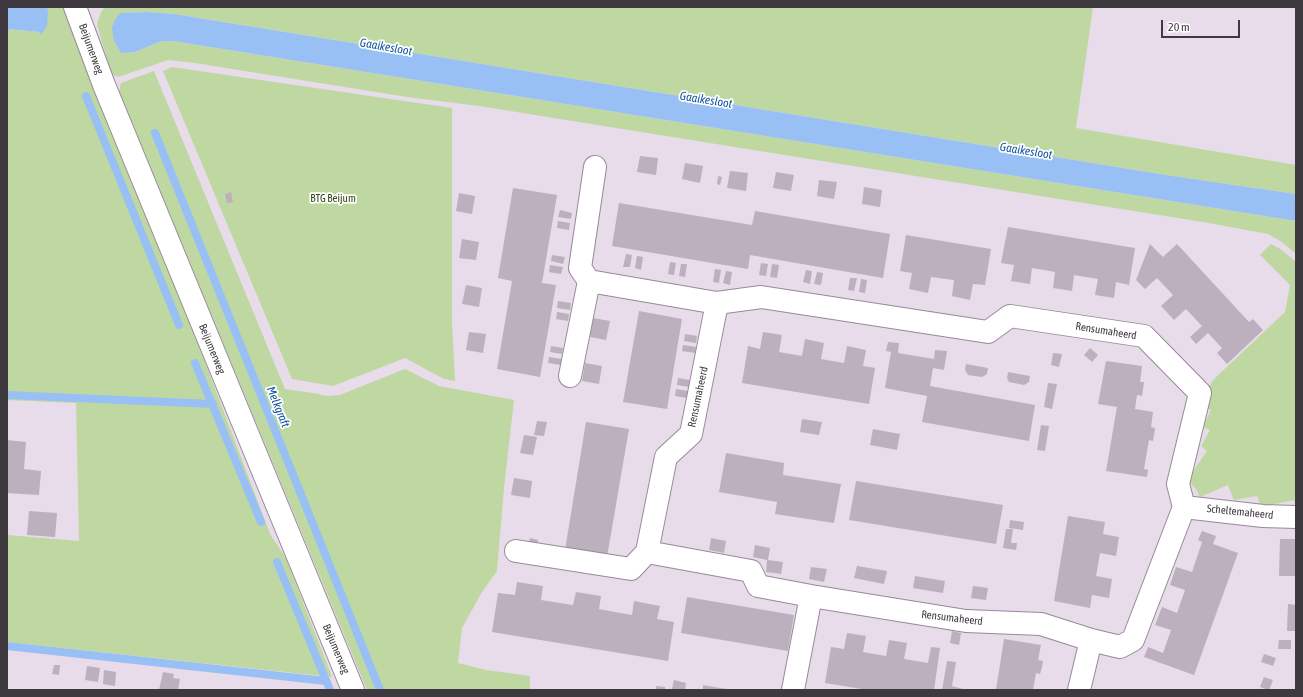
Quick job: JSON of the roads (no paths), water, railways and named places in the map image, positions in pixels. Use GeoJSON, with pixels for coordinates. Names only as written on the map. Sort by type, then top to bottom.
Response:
{"type":"FeatureCollection","features":[{"type":"Feature","properties":{"kind":"street","name":"Beijumerweg"},"geometry":{"type":"LineString","coordinates":[[76,7],[104,85],[353,690]]}},
{"type":"Feature","properties":{"kind":"street"},"geometry":{"type":"LineString","coordinates":[[570,376],[589,281],[580,268],[595,168]]}},
{"type":"Feature","properties":{"kind":"street","name":"Rensumaheerd"},"geometry":{"type":"LineString","coordinates":[[589,281],[717,304],[761,297],[988,332],[1010,316],[1144,336],[1200,393],[1178,484],[1184,507],[1133,640],[1120,647],[1091,640],[1041,624],[966,621],[811,596],[758,586],[751,571],[647,552],[666,457],[691,434],[717,304]]}},
{"type":"Feature","properties":{"kind":"street","name":"Scheltemaheerd"},"geometry":{"type":"LineString","coordinates":[[1184,507],[1263,516],[1296,517]]}},
{"type":"Feature","properties":{"kind":"street"},"geometry":{"type":"LineString","coordinates":[[516,551],[631,569],[647,552]]}},
{"type":"Feature","properties":{"kind":"street"},"geometry":{"type":"LineString","coordinates":[[793,690],[811,596]]}},
{"type":"Feature","properties":{"kind":"street"},"geometry":{"type":"LineString","coordinates":[[1079,690],[1091,640]]}},
{"type":"Feature","properties":{"kind":"water"},"geometry":{"type":"Polygon","coordinates":[[[7,7],[47,7],[47,26],[40,35],[40,32],[9,29],[9,31],[7,30],[7,7]]]}},
{"type":"Feature","properties":{"kind":"water"},"geometry":{"type":"Polygon","coordinates":[[[146,12],[174,14],[1166,175],[1296,194],[1296,221],[173,41],[159,42],[135,52],[121,53],[114,41],[112,28],[115,20],[120,13],[146,12]]]}},
{"type":"Feature","properties":{"kind":"waterway"},"geometry":{"type":"LineString","coordinates":[[86,96],[179,325]]}},
{"type":"Feature","properties":{"kind":"waterway","name":"Melkgraft"},"geometry":{"type":"LineString","coordinates":[[155,133],[380,690]]}},
{"type":"Feature","properties":{"kind":"waterway"},"geometry":{"type":"LineString","coordinates":[[195,363],[261,522]]}},
{"type":"Feature","properties":{"kind":"waterway"},"geometry":{"type":"LineString","coordinates":[[7,395],[213,404]]}},
{"type":"Feature","properties":{"kind":"waterway"},"geometry":{"type":"LineString","coordinates":[[277,562],[330,690]]}},
{"type":"Feature","properties":{"kind":"waterway"},"geometry":{"type":"LineString","coordinates":[[7,646],[326,681]]}},
{"type":"Feature","properties":{"kind":"water label","name":"Gaaikesloot"},"geometry":{"type":"Point","coordinates":[386,47]}},
{"type":"Feature","properties":{"kind":"water label","name":"Gaaikesloot"},"geometry":{"type":"Point","coordinates":[706,100]}},
{"type":"Feature","properties":{"kind":"water label","name":"Gaaikesloot"},"geometry":{"type":"Point","coordinates":[1026,151]}},
{"type":"Feature","properties":{"kind":"park label","name":"BTG Beijum"},"geometry":{"type":"Point","coordinates":[333,199]}}]}
